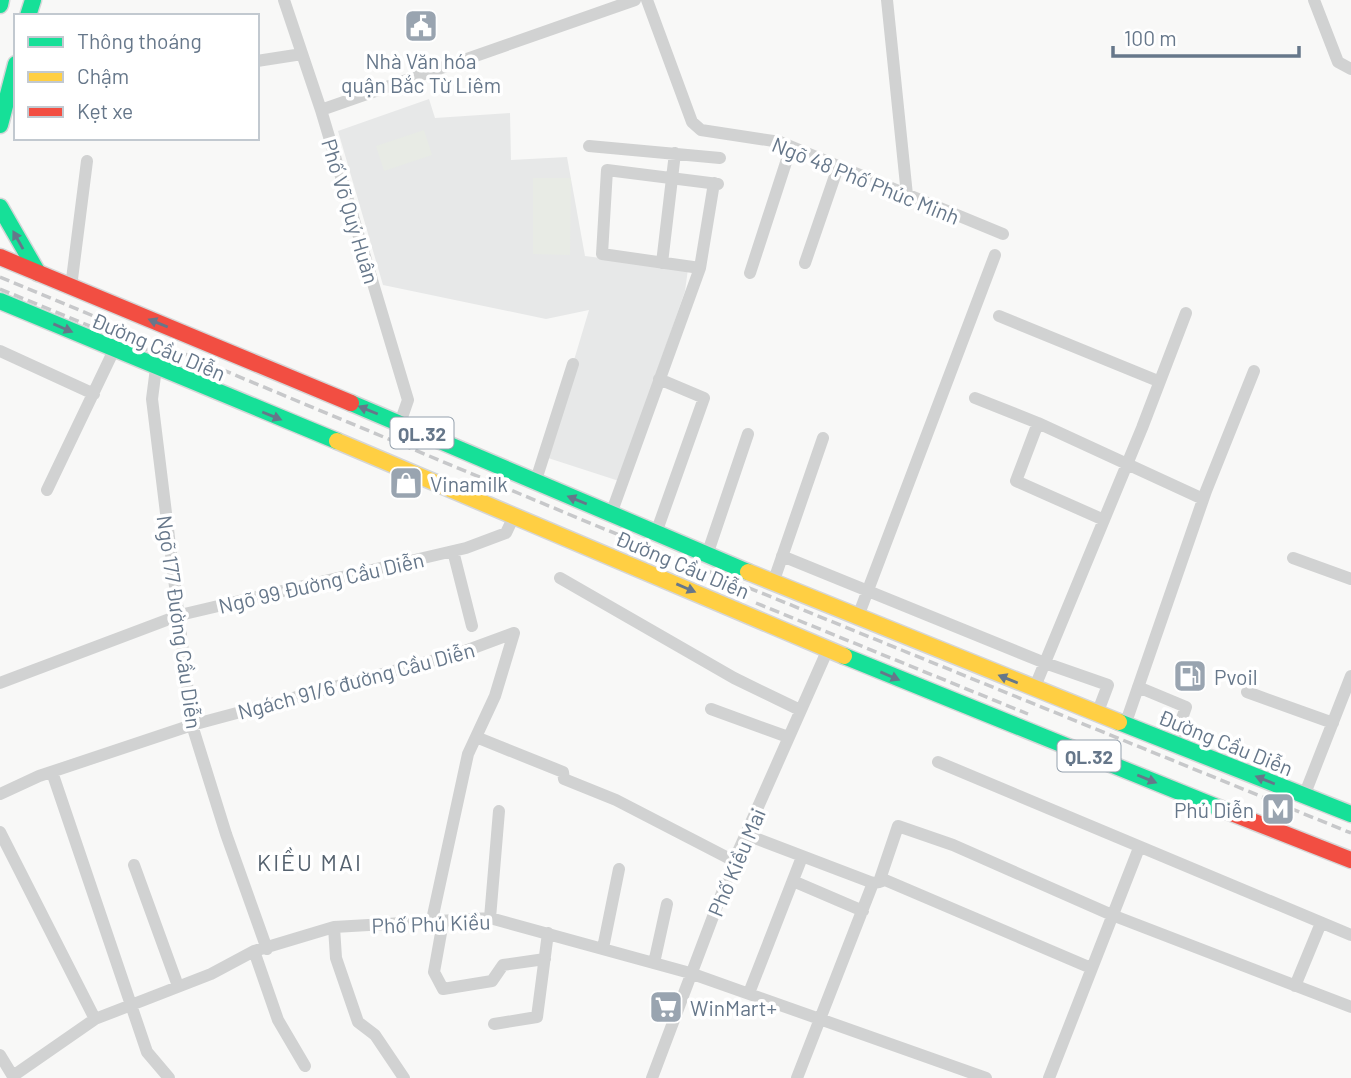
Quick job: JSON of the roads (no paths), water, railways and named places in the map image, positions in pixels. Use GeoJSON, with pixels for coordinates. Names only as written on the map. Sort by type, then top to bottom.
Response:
{"type":"FeatureCollection","features":[{"type":"Feature","properties":{"kind":"main road"},"geometry":{"type":"LineString","coordinates":[[0,5],[1,0]]}},
{"type":"Feature","properties":{"kind":"main road"},"geometry":{"type":"LineString","coordinates":[[0,125],[14,72]]}},
{"type":"Feature","properties":{"kind":"main road"},"geometry":{"type":"LineString","coordinates":[[0,207],[37,273]]}},
{"type":"Feature","properties":{"kind":"main road","name":"Đường Cầu Diễn"},"geometry":{"type":"LineString","coordinates":[[0,257],[400,423],[656,533],[664,558]]}},
{"type":"Feature","properties":{"kind":"main road","name":"Đường Cầu Diễn"},"geometry":{"type":"LineString","coordinates":[[0,301],[514,516],[664,558],[828,649],[1351,860]]}},
{"type":"Feature","properties":{"kind":"main road","name":"Đường Cầu Diễn"},"geometry":{"type":"LineString","coordinates":[[664,558],[707,555],[857,619],[1351,814]]}},
{"type":"Feature","properties":{"kind":"street","name":"Phố Võ Quý Huân"},"geometry":{"type":"LineString","coordinates":[[284,0],[321,110],[408,400],[400,423]]}},
{"type":"Feature","properties":{"kind":"street"},"geometry":{"type":"LineString","coordinates":[[321,110],[635,0]]}},
{"type":"Feature","properties":{"kind":"street","name":"Ngõ 48 Phố Phúc Minh"},"geometry":{"type":"LineString","coordinates":[[647,0],[692,122],[701,130],[743,135],[791,147],[1003,234]]}},
{"type":"Feature","properties":{"kind":"street"},"geometry":{"type":"LineString","coordinates":[[887,0],[907,195]]}},
{"type":"Feature","properties":{"kind":"street"},"geometry":{"type":"LineString","coordinates":[[1314,0],[1338,62],[1351,69]]}},
{"type":"Feature","properties":{"kind":"street"},"geometry":{"type":"LineString","coordinates":[[259,61],[302,54]]}},
{"type":"Feature","properties":{"kind":"street"},"geometry":{"type":"LineString","coordinates":[[589,146],[720,159]]}},
{"type":"Feature","properties":{"kind":"street"},"geometry":{"type":"LineString","coordinates":[[750,273],[791,147]]}},
{"type":"Feature","properties":{"kind":"street"},"geometry":{"type":"LineString","coordinates":[[662,263],[675,153]]}},
{"type":"Feature","properties":{"kind":"street"},"geometry":{"type":"LineString","coordinates":[[71,287],[87,161]]}},
{"type":"Feature","properties":{"kind":"street"},"geometry":{"type":"LineString","coordinates":[[805,263],[838,167]]}},
{"type":"Feature","properties":{"kind":"street"},"geometry":{"type":"LineString","coordinates":[[611,514],[700,268],[716,183],[607,170],[602,254],[700,268]]}},
{"type":"Feature","properties":{"kind":"street"},"geometry":{"type":"LineString","coordinates":[[857,619],[995,255]]}},
{"type":"Feature","properties":{"kind":"street"},"geometry":{"type":"LineString","coordinates":[[1034,689],[1127,465],[1186,313]]}},
{"type":"Feature","properties":{"kind":"street"},"geometry":{"type":"LineString","coordinates":[[999,316],[1158,382]]}},
{"type":"Feature","properties":{"kind":"street"},"geometry":{"type":"LineString","coordinates":[[47,490],[114,350]]}},
{"type":"Feature","properties":{"kind":"street"},"geometry":{"type":"LineString","coordinates":[[0,351],[94,394]]}},
{"type":"Feature","properties":{"kind":"street"},"geometry":{"type":"LineString","coordinates":[[535,483],[573,364]]}},
{"type":"Feature","properties":{"kind":"street","name":"Ngõ 177 Đường Cầu Diễn"},"geometry":{"type":"LineString","coordinates":[[156,368],[152,399],[192,725],[260,950],[278,1020],[305,1066]]}},
{"type":"Feature","properties":{"kind":"street"},"geometry":{"type":"LineString","coordinates":[[1125,725],[1203,499],[1254,371]]}},
{"type":"Feature","properties":{"kind":"street"},"geometry":{"type":"LineString","coordinates":[[656,533],[704,398],[659,379]]}},
{"type":"Feature","properties":{"kind":"street"},"geometry":{"type":"LineString","coordinates":[[975,398],[1038,422],[1203,499]]}},
{"type":"Feature","properties":{"kind":"street"},"geometry":{"type":"LineString","coordinates":[[1038,422],[1016,481],[1104,520]]}},
{"type":"Feature","properties":{"kind":"street"},"geometry":{"type":"LineString","coordinates":[[707,555],[748,434]]}},
{"type":"Feature","properties":{"kind":"street"},"geometry":{"type":"LineString","coordinates":[[773,583],[823,438]]}},
{"type":"Feature","properties":{"kind":"street","name":"Ngõ 99 Đường Cầu Diễn"},"geometry":{"type":"LineString","coordinates":[[0,682],[180,615],[453,551],[506,533],[514,516]]}},
{"type":"Feature","properties":{"kind":"street"},"geometry":{"type":"LineString","coordinates":[[453,551],[472,626]]}},
{"type":"Feature","properties":{"kind":"street"},"geometry":{"type":"LineString","coordinates":[[782,556],[1045,663],[1108,685],[1097,714]]}},
{"type":"Feature","properties":{"kind":"street"},"geometry":{"type":"LineString","coordinates":[[1293,558],[1351,579]]}},
{"type":"Feature","properties":{"kind":"street"},"geometry":{"type":"LineString","coordinates":[[560,578],[734,678],[800,710]]}},
{"type":"Feature","properties":{"kind":"street","name":"Ngách 91/6 đường Cầu Diễn"},"geometry":{"type":"LineString","coordinates":[[0,794],[52,772],[192,725],[457,653],[514,633],[495,696],[476,737]]}},
{"type":"Feature","properties":{"kind":"street","name":"Phố Kiều Mai"},"geometry":{"type":"LineString","coordinates":[[652,1078],[734,861],[828,649]]}},
{"type":"Feature","properties":{"kind":"street"},"geometry":{"type":"LineString","coordinates":[[1304,796],[1351,676]]}},
{"type":"Feature","properties":{"kind":"street"},"geometry":{"type":"LineString","coordinates":[[1138,687],[1186,707],[1173,744]]}},
{"type":"Feature","properties":{"kind":"street"},"geometry":{"type":"LineString","coordinates":[[1247,692],[1333,723]]}},
{"type":"Feature","properties":{"kind":"street"},"geometry":{"type":"LineString","coordinates":[[711,709],[788,737]]}},
{"type":"Feature","properties":{"kind":"street"},"geometry":{"type":"LineString","coordinates":[[545,959],[503,964],[492,981],[443,989],[434,972],[438,921],[468,754],[476,737],[564,772],[564,779],[616,800],[734,861]]}},
{"type":"Feature","properties":{"kind":"street"},"geometry":{"type":"LineString","coordinates":[[938,762],[1351,935]]}},
{"type":"Feature","properties":{"kind":"street"},"geometry":{"type":"LineString","coordinates":[[52,772],[147,1052],[169,1078]]}},
{"type":"Feature","properties":{"kind":"street"},"geometry":{"type":"LineString","coordinates":[[490,918],[499,811]]}},
{"type":"Feature","properties":{"kind":"street"},"geometry":{"type":"LineString","coordinates":[[797,1078],[898,826],[953,845],[1112,915],[1351,1007]]}},
{"type":"Feature","properties":{"kind":"street"},"geometry":{"type":"LineString","coordinates":[[0,832],[95,1020]]}},
{"type":"Feature","properties":{"kind":"street"},"geometry":{"type":"LineString","coordinates":[[747,835],[802,858],[876,883],[886,880],[1091,968]]}},
{"type":"Feature","properties":{"kind":"street"},"geometry":{"type":"LineString","coordinates":[[1049,1078],[1139,848]]}},
{"type":"Feature","properties":{"kind":"street"},"geometry":{"type":"LineString","coordinates":[[749,993],[802,858]]}},
{"type":"Feature","properties":{"kind":"street"},"geometry":{"type":"LineString","coordinates":[[134,865],[178,986]]}},
{"type":"Feature","properties":{"kind":"street"},"geometry":{"type":"LineString","coordinates":[[603,948],[619,869]]}},
{"type":"Feature","properties":{"kind":"street"},"geometry":{"type":"LineString","coordinates":[[793,881],[863,911]]}},
{"type":"Feature","properties":{"kind":"street"},"geometry":{"type":"LineString","coordinates":[[654,963],[667,904]]}},
{"type":"Feature","properties":{"kind":"street","name":"Phố Phú Kiều"},"geometry":{"type":"LineString","coordinates":[[13,1077],[95,1020],[211,974],[260,950],[334,927],[490,918],[690,973],[986,1078]]}},
{"type":"Feature","properties":{"kind":"street"},"geometry":{"type":"LineString","coordinates":[[1296,986],[1321,923]]}},
{"type":"Feature","properties":{"kind":"street"},"geometry":{"type":"LineString","coordinates":[[334,927],[336,958],[358,1022],[375,1035],[404,1078]]}},
{"type":"Feature","properties":{"kind":"street"},"geometry":{"type":"LineString","coordinates":[[494,1024],[537,1017],[548,933]]}},
{"type":"Feature","properties":{"kind":"street"},"geometry":{"type":"LineString","coordinates":[[0,1055],[13,1077]]}},
{"type":"Feature","properties":{"kind":"railway"},"geometry":{"type":"LineString","coordinates":[[0,277],[597,526],[1351,833]]}},
{"type":"Feature","properties":{"kind":"railway"},"geometry":{"type":"LineString","coordinates":[[0,289],[175,361]]}},
{"type":"Feature","properties":{"kind":"railway"},"geometry":{"type":"LineString","coordinates":[[756,603],[1028,714]]}},
{"type":"Feature","properties":{"kind":"place","name":"Nhà Văn hóa quận Bắc Từ Liêm"},"geometry":{"type":"Point","coordinates":[421,26]}},
{"type":"Feature","properties":{"kind":"place","name":"Vinamilk"},"geometry":{"type":"Point","coordinates":[406,483]}},
{"type":"Feature","properties":{"kind":"place","name":"Pvoil"},"geometry":{"type":"Point","coordinates":[1190,676]}},
{"type":"Feature","properties":{"kind":"place","name":"Phú Diễn"},"geometry":{"type":"Point","coordinates":[1278,809]}},
{"type":"Feature","properties":{"kind":"place","name":"WinMart+"},"geometry":{"type":"Point","coordinates":[666,1007]}},
{"type":"Feature","properties":{"kind":"district","name":"KIỀU MAI"},"geometry":{"type":"Point","coordinates":[310,862]}}]}
